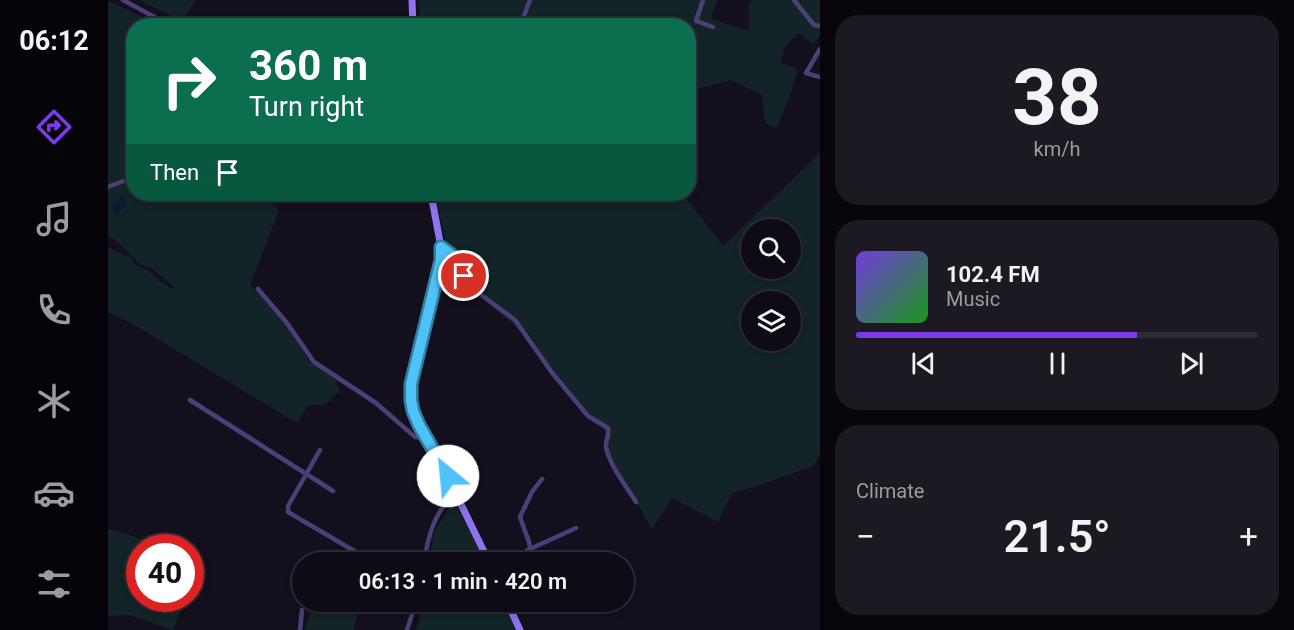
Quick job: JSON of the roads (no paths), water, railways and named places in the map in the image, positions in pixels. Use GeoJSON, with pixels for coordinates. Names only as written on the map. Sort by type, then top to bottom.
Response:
{"type":"FeatureCollection","features":[{"type":"Feature","properties":{"kind":"street"},"geometry":{"type":"LineString","coordinates":[[123,0],[156,18]]}},
{"type":"Feature","properties":{"kind":"street"},"geometry":{"type":"LineString","coordinates":[[412,0],[413,18]]}},
{"type":"Feature","properties":{"kind":"street"},"geometry":{"type":"LineString","coordinates":[[523,18],[530,0]]}},
{"type":"Feature","properties":{"kind":"street"},"geometry":{"type":"LineString","coordinates":[[703,0],[696,21],[712,27]]}},
{"type":"Feature","properties":{"kind":"street"},"geometry":{"type":"LineString","coordinates":[[794,0],[814,25],[820,26]]}},
{"type":"Feature","properties":{"kind":"street"},"geometry":{"type":"LineString","coordinates":[[820,49],[806,73],[820,77]]}},
{"type":"Feature","properties":{"kind":"street"},"geometry":{"type":"LineString","coordinates":[[108,187],[126,180]]}},
{"type":"Feature","properties":{"kind":"street"},"geometry":{"type":"LineString","coordinates":[[432,201],[441,247],[441,260],[411,384],[413,411],[484,552]]}},
{"type":"Feature","properties":{"kind":"street"},"geometry":{"type":"LineString","coordinates":[[441,247],[452,255],[476,291],[515,320],[553,374],[588,416],[608,428],[606,442],[608,452],[636,502]]}},
{"type":"Feature","properties":{"kind":"street"},"geometry":{"type":"LineString","coordinates":[[258,289],[287,322],[314,362],[376,403],[416,437],[427,438]]}},
{"type":"Feature","properties":{"kind":"street"},"geometry":{"type":"LineString","coordinates":[[190,400],[333,491]]}},
{"type":"Feature","properties":{"kind":"street"},"geometry":{"type":"LineString","coordinates":[[320,450],[287,509],[290,514],[356,552]]}},
{"type":"Feature","properties":{"kind":"street"},"geometry":{"type":"LineString","coordinates":[[530,549],[520,517],[532,492],[542,479]]}},
{"type":"Feature","properties":{"kind":"street"},"geometry":{"type":"LineString","coordinates":[[426,552],[435,517],[455,491]]}},
{"type":"Feature","properties":{"kind":"street"},"geometry":{"type":"LineString","coordinates":[[525,552],[576,528]]}},
{"type":"Feature","properties":{"kind":"street"},"geometry":{"type":"LineString","coordinates":[[300,630],[302,612]]}},
{"type":"Feature","properties":{"kind":"street"},"geometry":{"type":"LineString","coordinates":[[407,630],[413,612]]}},
{"type":"Feature","properties":{"kind":"street"},"geometry":{"type":"LineString","coordinates":[[512,612],[520,630]]}},
{"type":"Feature","properties":{"kind":"water"},"geometry":{"type":"Polygon","coordinates":[[[122,196],[127,204],[116,215],[112,206],[122,196]]]}}]}
